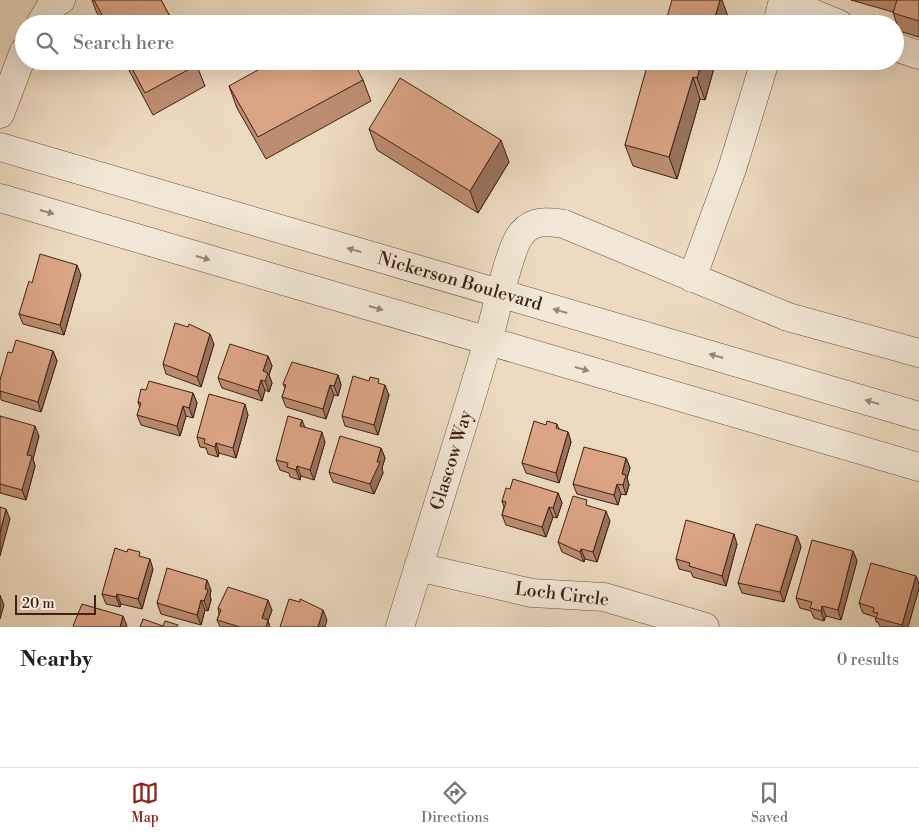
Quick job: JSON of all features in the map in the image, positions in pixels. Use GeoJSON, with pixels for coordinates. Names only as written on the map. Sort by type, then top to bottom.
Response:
{"type":"FeatureCollection","features":[{"type":"Feature","properties":{"kind":"street"},"geometry":{"type":"LineString","coordinates":[[46,15],[51,6],[61,0]]}},
{"type":"Feature","properties":{"kind":"street"},"geometry":{"type":"LineString","coordinates":[[781,9],[812,12],[819,15]]}},
{"type":"Feature","properties":{"kind":"street"},"geometry":{"type":"LineString","coordinates":[[904,50],[919,55]]}},
{"type":"Feature","properties":{"kind":"street"},"geometry":{"type":"LineString","coordinates":[[0,114],[16,70]]}},
{"type":"Feature","properties":{"kind":"street"},"geometry":{"type":"LineString","coordinates":[[692,278],[732,169],[762,70]]}},
{"type":"Feature","properties":{"kind":"street","name":"Nickerson Boulevard"},"geometry":{"type":"LineString","coordinates":[[0,147],[919,416]]}},
{"type":"Feature","properties":{"kind":"street"},"geometry":{"type":"LineString","coordinates":[[0,198],[919,467]]}},
{"type":"Feature","properties":{"kind":"street","name":"Glascow Way"},"geometry":{"type":"LineString","coordinates":[[400,627],[488,341],[513,249],[522,232],[544,221],[564,224],[788,318],[919,353]]}},
{"type":"Feature","properties":{"kind":"street","name":"Loch Circle"},"geometry":{"type":"LineString","coordinates":[[418,566],[532,593],[604,597],[705,627]]}},
{"type":"Feature","properties":{"kind":"building"},"geometry":{"type":"Polygon","coordinates":[[[94,0],[161,0],[169,15],[102,15],[94,0]]]}},
{"type":"Feature","properties":{"kind":"building"},"geometry":{"type":"Polygon","coordinates":[[[672,0],[720,0],[716,15],[668,15],[672,0]]]}},
{"type":"Feature","properties":{"kind":"building"},"geometry":{"type":"Polygon","coordinates":[[[897,0],[919,0],[919,21],[893,13],[897,0]]]}},
{"type":"Feature","properties":{"kind":"building"},"geometry":{"type":"Polygon","coordinates":[[[133,70],[188,70],[145,93],[133,70]]]}},
{"type":"Feature","properties":{"kind":"building"},"geometry":{"type":"Polygon","coordinates":[[[258,70],[358,70],[363,80],[258,137],[229,86],[258,70]]]}},
{"type":"Feature","properties":{"kind":"building"},"geometry":{"type":"Polygon","coordinates":[[[646,70],[699,70],[697,78],[693,77],[669,157],[625,145],[646,70]]]}},
{"type":"Feature","properties":{"kind":"building"},"geometry":{"type":"Polygon","coordinates":[[[400,78],[501,140],[470,191],[369,129],[400,78]]]}},
{"type":"Feature","properties":{"kind":"building"},"geometry":{"type":"Polygon","coordinates":[[[40,254],[77,265],[60,325],[19,314],[29,281],[32,283],[40,254]]]}},
{"type":"Feature","properties":{"kind":"building"},"geometry":{"type":"Polygon","coordinates":[[[175,323],[188,327],[189,324],[210,334],[197,377],[163,364],[175,323]]]}},
{"type":"Feature","properties":{"kind":"building"},"geometry":{"type":"Polygon","coordinates":[[[16,340],[53,351],[38,402],[0,391],[0,380],[8,352],[12,353],[16,340]]]}},
{"type":"Feature","properties":{"kind":"building"},"geometry":{"type":"Polygon","coordinates":[[[230,344],[268,356],[263,371],[268,373],[265,381],[261,380],[258,391],[218,378],[230,344]]]}},
{"type":"Feature","properties":{"kind":"building"},"geometry":{"type":"Polygon","coordinates":[[[292,362],[338,375],[334,386],[330,385],[323,409],[282,397],[286,385],[283,384],[292,362]]]}},
{"type":"Feature","properties":{"kind":"building"},"geometry":{"type":"Polygon","coordinates":[[[353,376],[369,381],[370,377],[379,379],[378,383],[385,385],[374,425],[342,416],[353,376]]]}},
{"type":"Feature","properties":{"kind":"building"},"geometry":{"type":"Polygon","coordinates":[[[149,381],[193,393],[189,408],[183,406],[177,426],[137,415],[141,403],[138,402],[141,389],[146,390],[149,381]]]}},
{"type":"Feature","properties":{"kind":"building"},"geometry":{"type":"Polygon","coordinates":[[[209,394],[245,404],[233,448],[216,443],[215,447],[204,443],[205,439],[197,437],[209,394]]]}},
{"type":"Feature","properties":{"kind":"building"},"geometry":{"type":"Polygon","coordinates":[[[0,416],[35,426],[27,455],[32,456],[22,490],[0,484],[0,416]]]}},
{"type":"Feature","properties":{"kind":"building"},"geometry":{"type":"Polygon","coordinates":[[[288,416],[302,420],[300,426],[322,432],[310,470],[297,466],[296,470],[287,467],[288,463],[276,460],[288,416]]]}},
{"type":"Feature","properties":{"kind":"building"},"geometry":{"type":"Polygon","coordinates":[[[534,421],[546,425],[547,421],[557,424],[556,428],[568,432],[556,473],[522,463],[534,421]]]}},
{"type":"Feature","properties":{"kind":"building"},"geometry":{"type":"Polygon","coordinates":[[[340,436],[381,448],[377,462],[380,462],[370,484],[329,472],[340,436]]]}},
{"type":"Feature","properties":{"kind":"building"},"geometry":{"type":"Polygon","coordinates":[[[584,447],[626,458],[622,474],[626,475],[623,485],[617,484],[614,495],[573,484],[584,447]]]}},
{"type":"Feature","properties":{"kind":"building"},"geometry":{"type":"Polygon","coordinates":[[[513,479],[558,493],[553,508],[549,507],[542,527],[502,515],[506,502],[502,501],[506,488],[510,489],[513,479]]]}},
{"type":"Feature","properties":{"kind":"building"},"geometry":{"type":"Polygon","coordinates":[[[573,496],[587,500],[586,505],[606,511],[593,552],[581,549],[580,552],[558,542],[573,496]]]}},
{"type":"Feature","properties":{"kind":"building"},"geometry":{"type":"Polygon","coordinates":[[[0,507],[6,509],[0,533],[0,507]]]}},
{"type":"Feature","properties":{"kind":"building"},"geometry":{"type":"Polygon","coordinates":[[[686,520],[734,534],[722,576],[689,566],[690,563],[676,559],[686,520]]]}},
{"type":"Feature","properties":{"kind":"building"},"geometry":{"type":"Polygon","coordinates":[[[756,524],[797,536],[780,592],[738,583],[756,524]]]}},
{"type":"Feature","properties":{"kind":"building"},"geometry":{"type":"Polygon","coordinates":[[[812,540],[853,551],[838,610],[822,606],[821,611],[810,608],[812,602],[796,598],[812,540]]]}},
{"type":"Feature","properties":{"kind":"building"},"geometry":{"type":"Polygon","coordinates":[[[115,548],[127,552],[128,549],[140,552],[139,556],[150,559],[138,599],[117,594],[116,597],[102,594],[115,548]]]}},
{"type":"Feature","properties":{"kind":"building"},"geometry":{"type":"Polygon","coordinates":[[[871,563],[916,576],[902,625],[876,618],[878,613],[873,612],[874,608],[859,603],[871,563]]]}},
{"type":"Feature","properties":{"kind":"building"},"geometry":{"type":"Polygon","coordinates":[[[167,568],[207,580],[205,589],[208,590],[204,601],[201,600],[197,615],[157,603],[167,568]]]}},
{"type":"Feature","properties":{"kind":"building"},"geometry":{"type":"Polygon","coordinates":[[[228,587],[268,600],[262,618],[268,620],[266,627],[240,627],[217,620],[221,610],[218,608],[228,587]]]}},
{"type":"Feature","properties":{"kind":"building"},"geometry":{"type":"Polygon","coordinates":[[[289,599],[300,602],[300,599],[323,610],[318,627],[280,627],[289,599]]]}},
{"type":"Feature","properties":{"kind":"building"},"geometry":{"type":"Polygon","coordinates":[[[82,604],[123,616],[120,627],[73,626],[82,604]]]}},
{"type":"Feature","properties":{"kind":"building"},"geometry":{"type":"Polygon","coordinates":[[[143,619],[163,626],[165,621],[178,625],[177,627],[140,627],[143,619]]]}}]}
